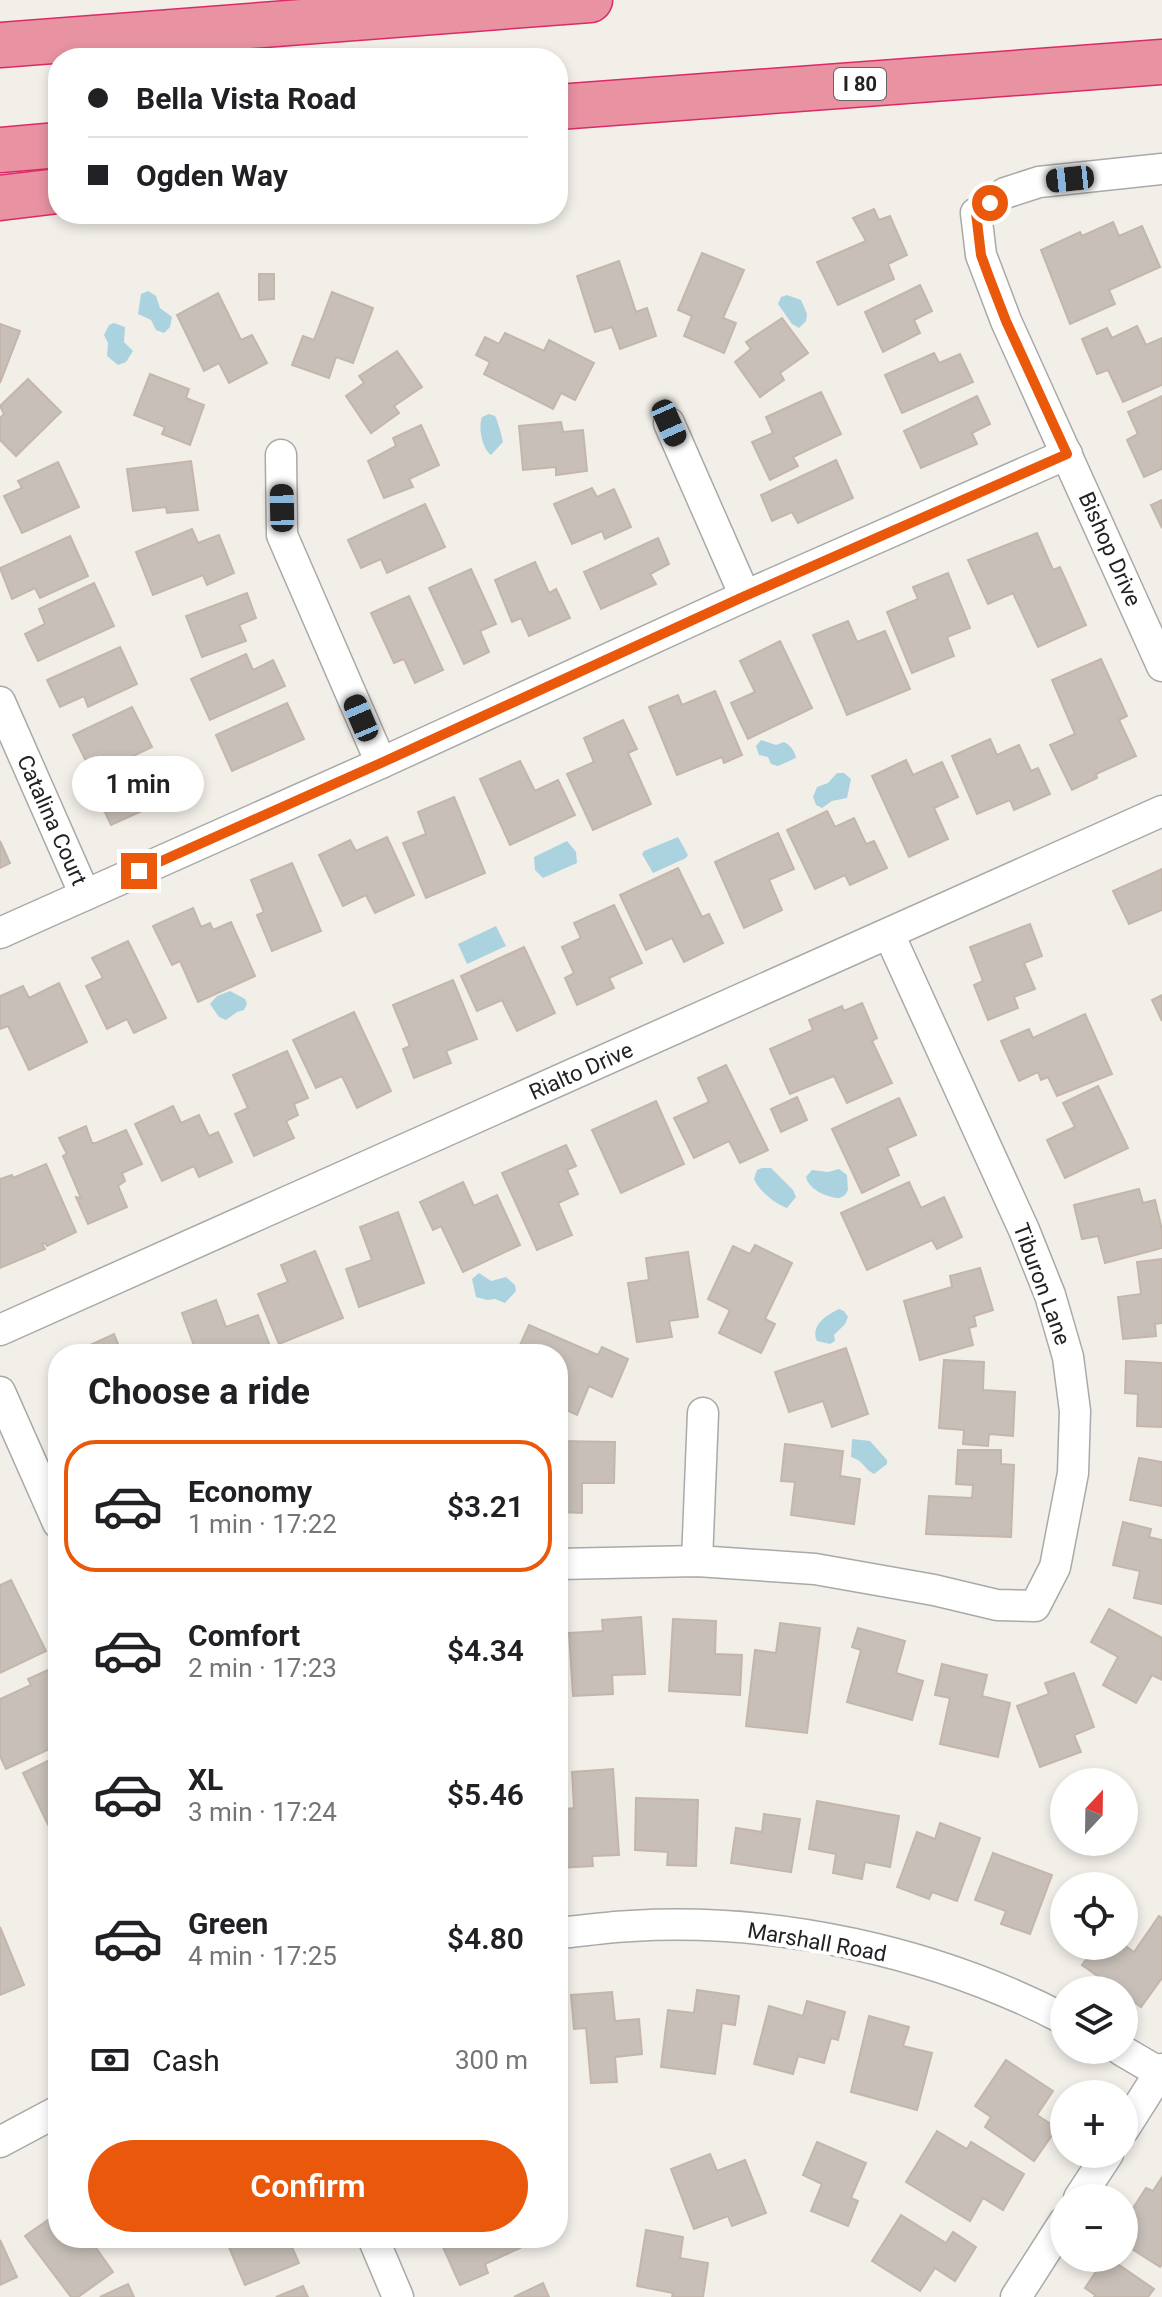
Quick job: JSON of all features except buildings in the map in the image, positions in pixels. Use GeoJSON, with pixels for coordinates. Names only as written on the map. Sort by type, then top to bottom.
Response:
{"type":"FeatureCollection","features":[{"type":"Feature","properties":{"kind":"highway"},"geometry":{"type":"LineString","coordinates":[[0,45],[590,0]]}},
{"type":"Feature","properties":{"kind":"highway","name":"I 80"},"geometry":{"type":"LineString","coordinates":[[568,106],[1162,62]]}},
{"type":"Feature","properties":{"kind":"highway"},"geometry":{"type":"LineString","coordinates":[[0,150],[48,146]]}},
{"type":"Feature","properties":{"kind":"highway"},"geometry":{"type":"LineString","coordinates":[[0,198],[48,192]]}},
{"type":"Feature","properties":{"kind":"street","name":"Bishop Drive"},"geometry":{"type":"LineString","coordinates":[[1162,169],[1039,182],[1005,193],[976,213],[981,255],[1006,321],[1162,666]]}},
{"type":"Feature","properties":{"kind":"street"},"geometry":{"type":"LineString","coordinates":[[669,423],[745,596]]}},
{"type":"Feature","properties":{"kind":"street"},"geometry":{"type":"LineString","coordinates":[[0,933],[1067,454]]}},
{"type":"Feature","properties":{"kind":"street"},"geometry":{"type":"LineString","coordinates":[[281,455],[282,535],[381,763]]}},
{"type":"Feature","properties":{"kind":"street","name":"Catalina Court"},"geometry":{"type":"LineString","coordinates":[[0,702],[85,895]]}},
{"type":"Feature","properties":{"kind":"street","name":"Rialto Drive"},"geometry":{"type":"LineString","coordinates":[[0,1330],[1162,811]]}},
{"type":"Feature","properties":{"kind":"street","name":"Tiburon Lane"},"geometry":{"type":"LineString","coordinates":[[568,1564],[697,1561],[815,1569],[934,1590],[997,1605],[1035,1606],[1055,1567],[1073,1473],[1075,1411],[1068,1357],[1050,1295],[1024,1230],[889,934]]}},
{"type":"Feature","properties":{"kind":"street"},"geometry":{"type":"LineString","coordinates":[[0,1392],[48,1500]]}},
{"type":"Feature","properties":{"kind":"street"},"geometry":{"type":"LineString","coordinates":[[697,1561],[703,1413]]}},
{"type":"Feature","properties":{"kind":"street","name":"Marshall Road"},"geometry":{"type":"LineString","coordinates":[[568,1932],[632,1926],[694,1926],[850,1944],[954,1973],[1050,2013]]}},
{"type":"Feature","properties":{"kind":"street"},"geometry":{"type":"LineString","coordinates":[[1138,2059],[1161,2072],[1138,2107]]}},
{"type":"Feature","properties":{"kind":"street"},"geometry":{"type":"LineString","coordinates":[[0,2142],[48,2116]]}},
{"type":"Feature","properties":{"kind":"street"},"geometry":{"type":"LineString","coordinates":[[1016,2297],[1050,2244]]}},
{"type":"Feature","properties":{"kind":"street"},"geometry":{"type":"LineString","coordinates":[[377,2248],[398,2297]]}},
{"type":"Feature","properties":{"kind":"water"},"geometry":{"type":"Polygon","coordinates":[[[148,291],[156,296],[160,308],[172,317],[170,327],[164,333],[156,330],[151,320],[138,314],[141,294],[148,291]]]}},
{"type":"Feature","properties":{"kind":"water"},"geometry":{"type":"Polygon","coordinates":[[[787,295],[801,300],[807,314],[806,321],[799,328],[792,324],[778,304],[781,297],[787,295]]]}},
{"type":"Feature","properties":{"kind":"water"},"geometry":{"type":"Polygon","coordinates":[[[114,323],[125,327],[124,342],[133,351],[126,362],[118,365],[107,356],[108,343],[104,335],[109,325],[114,323]]]}},
{"type":"Feature","properties":{"kind":"water"},"geometry":{"type":"Polygon","coordinates":[[[489,414],[495,416],[503,442],[491,455],[485,448],[481,432],[482,417],[489,414]]]}},
{"type":"Feature","properties":{"kind":"water"},"geometry":{"type":"Polygon","coordinates":[[[761,740],[776,745],[784,742],[792,748],[796,758],[778,766],[771,764],[768,757],[759,755],[756,746],[761,740]]]}},
{"type":"Feature","properties":{"kind":"water"},"geometry":{"type":"Polygon","coordinates":[[[837,773],[844,773],[851,779],[847,798],[832,801],[822,808],[816,805],[813,797],[817,787],[828,783],[837,773]]]}},
{"type":"Feature","properties":{"kind":"water"},"geometry":{"type":"Polygon","coordinates":[[[678,837],[688,855],[686,858],[653,873],[642,854],[644,851],[678,837]]]}},
{"type":"Feature","properties":{"kind":"water"},"geometry":{"type":"Polygon","coordinates":[[[567,841],[576,852],[577,863],[543,878],[535,870],[534,857],[567,841]]]}},
{"type":"Feature","properties":{"kind":"water"},"geometry":{"type":"Polygon","coordinates":[[[496,926],[506,946],[467,964],[458,944],[496,926]]]}},
{"type":"Feature","properties":{"kind":"water"},"geometry":{"type":"Polygon","coordinates":[[[230,991],[245,999],[247,1004],[244,1010],[226,1020],[219,1017],[210,1004],[217,996],[230,991]]]}},
{"type":"Feature","properties":{"kind":"water"},"geometry":{"type":"Polygon","coordinates":[[[771,1168],[793,1190],[796,1197],[787,1208],[756,1184],[757,1170],[771,1168]]]}},
{"type":"Feature","properties":{"kind":"water"},"geometry":{"type":"Polygon","coordinates":[[[839,1169],[847,1175],[848,1190],[840,1198],[820,1192],[811,1186],[806,1177],[812,1170],[828,1172],[839,1169]]]}},
{"type":"Feature","properties":{"kind":"water"},"geometry":{"type":"Polygon","coordinates":[[[479,1273],[491,1281],[506,1277],[515,1285],[516,1291],[505,1303],[476,1297],[472,1279],[479,1273]]]}},
{"type":"Feature","properties":{"kind":"water"},"geometry":{"type":"Polygon","coordinates":[[[839,1309],[848,1317],[834,1335],[835,1341],[830,1344],[817,1341],[817,1326],[839,1309]]]}},
{"type":"Feature","properties":{"kind":"water"},"geometry":{"type":"Polygon","coordinates":[[[852,1439],[870,1441],[887,1464],[874,1474],[870,1472],[859,1460],[851,1457],[852,1439]]]}},
{"type":"Feature","properties":{"kind":"route"},"geometry":{"type":"LineString","coordinates":[[139,871],[745,596],[1067,454],[1006,321],[981,255],[976,213],[990,203]]}}]}
